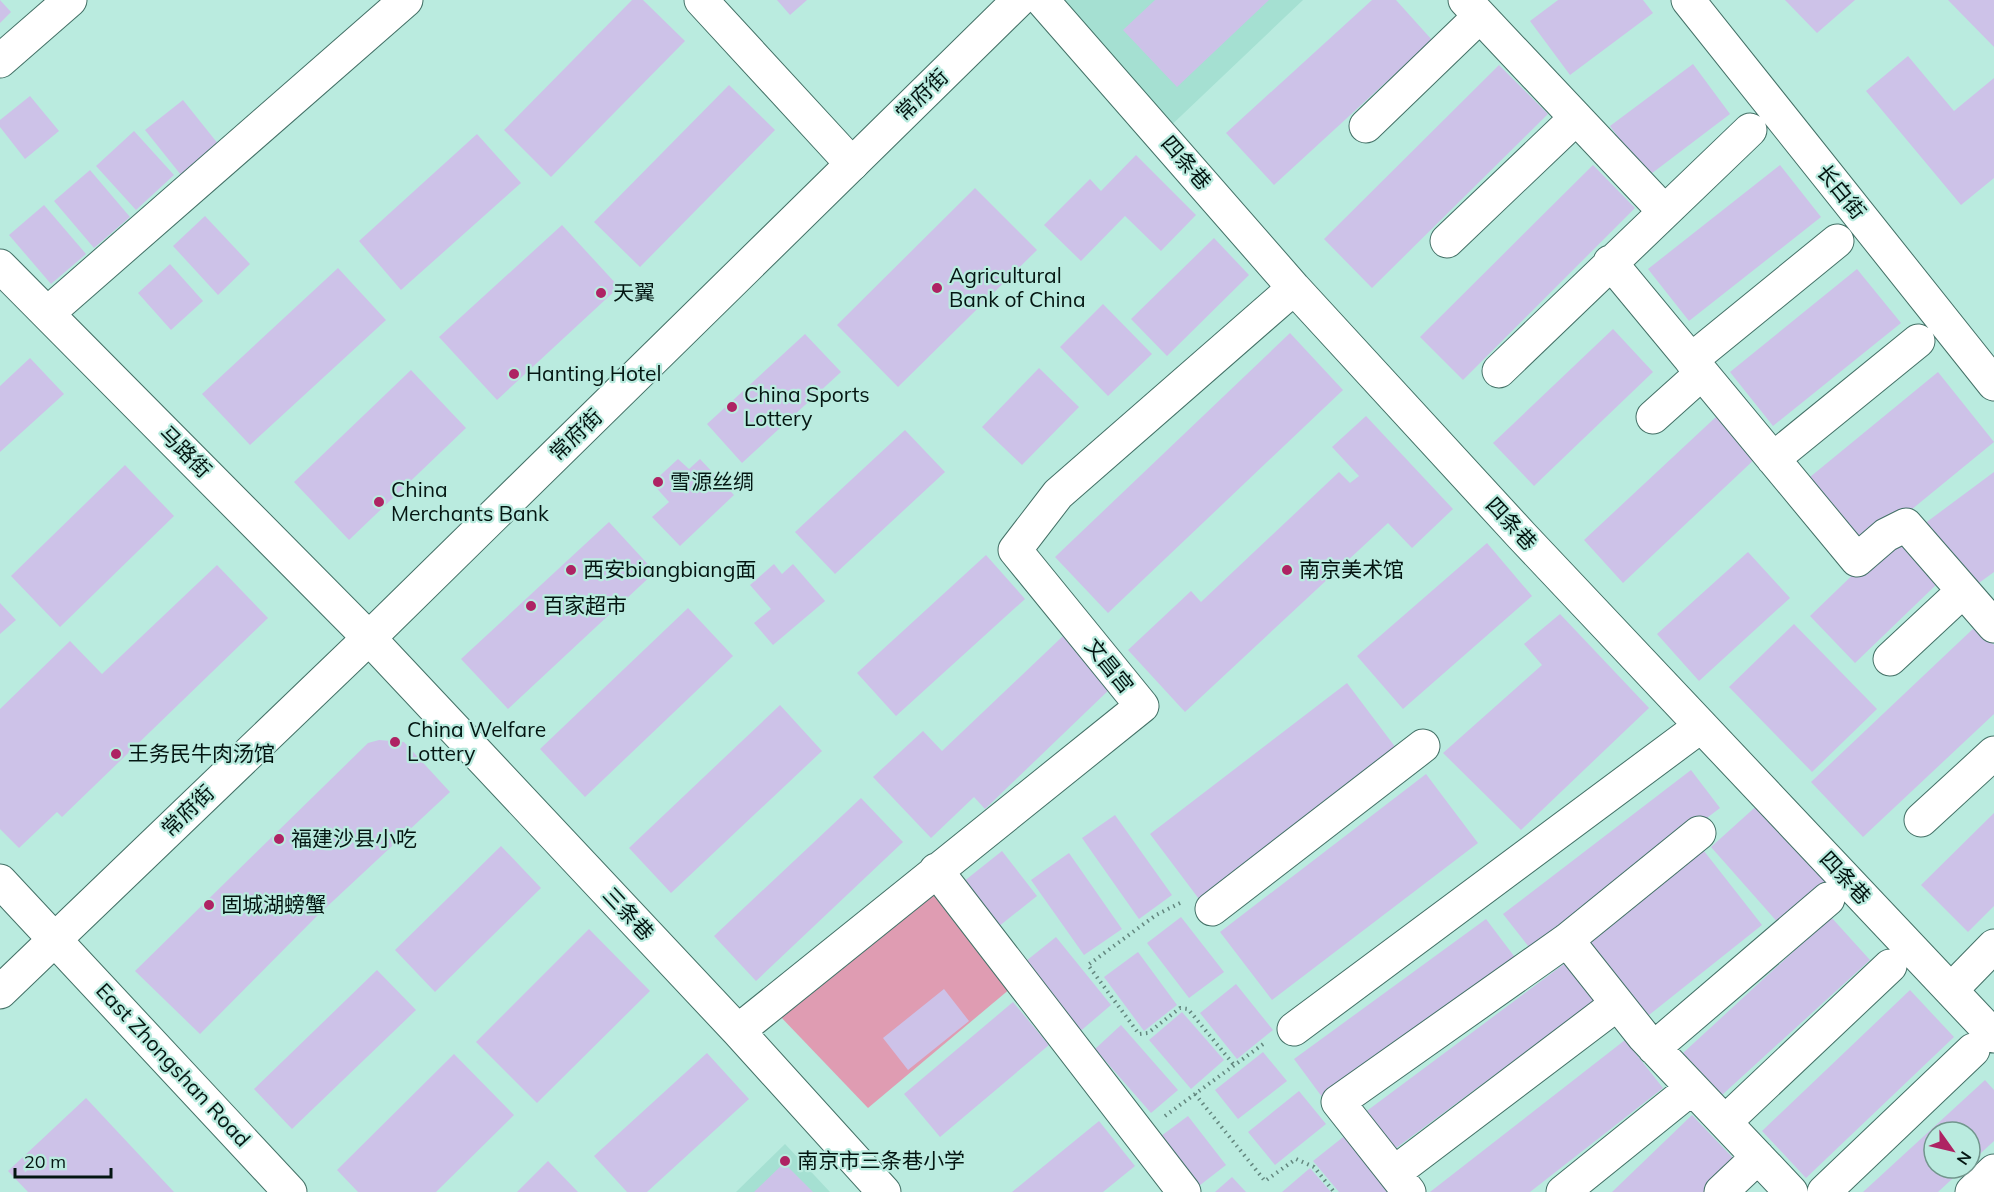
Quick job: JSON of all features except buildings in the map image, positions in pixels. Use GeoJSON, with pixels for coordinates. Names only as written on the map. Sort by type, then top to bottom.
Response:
{"type":"FeatureCollection","features":[{"type":"Feature","properties":{"kind":"street"},"geometry":{"type":"LineString","coordinates":[[0,61],[70,0]]}},
{"type":"Feature","properties":{"kind":"street"},"geometry":{"type":"LineString","coordinates":[[48,313],[406,0]]}},
{"type":"Feature","properties":{"kind":"street"},"geometry":{"type":"LineString","coordinates":[[701,0],[852,164]]}},
{"type":"Feature","properties":{"kind":"street","name":"常府街"},"geometry":{"type":"LineString","coordinates":[[0,992],[369,638],[1019,0]]}},
{"type":"Feature","properties":{"kind":"street","name":"四条巷"},"geometry":{"type":"LineString","coordinates":[[1042,0],[1294,288],[1514,528],[1951,990],[1984,1043]]}},
{"type":"Feature","properties":{"kind":"street","name":"长白街"},"geometry":{"type":"LineString","coordinates":[[1688,0],[1994,384]]}},
{"type":"Feature","properties":{"kind":"street"},"geometry":{"type":"LineString","coordinates":[[1366,126],[1473,8],[1664,211]]}},
{"type":"Feature","properties":{"kind":"street"},"geometry":{"type":"LineString","coordinates":[[1446,241],[1576,118]]}},
{"type":"Feature","properties":{"kind":"street"},"geometry":{"type":"LineString","coordinates":[[1499,372],[1610,262],[1750,130]]}},
{"type":"Feature","properties":{"kind":"street"},"geometry":{"type":"LineString","coordinates":[[1653,417],[1696,366],[1837,241]]}},
{"type":"Feature","properties":{"kind":"street"},"geometry":{"type":"LineString","coordinates":[[1610,262],[1857,560],[1886,535],[1906,525],[1963,591],[1991,617]]}},
{"type":"Feature","properties":{"kind":"street","name":"马路街"},"geometry":{"type":"LineString","coordinates":[[0,266],[369,638]]}},
{"type":"Feature","properties":{"kind":"street","name":"文昌宫"},"geometry":{"type":"LineString","coordinates":[[738,1031],[1142,706],[1015,550],[1058,494],[1294,288]]}},
{"type":"Feature","properties":{"kind":"street"},"geometry":{"type":"LineString","coordinates":[[1773,459],[1918,341]]}},
{"type":"Feature","properties":{"kind":"street"},"geometry":{"type":"LineString","coordinates":[[1890,659],[1963,591]]}},
{"type":"Feature","properties":{"kind":"street","name":"三条巷"},"geometry":{"type":"LineString","coordinates":[[369,638],[738,1031],[884,1192]]}},
{"type":"Feature","properties":{"kind":"street"},"geometry":{"type":"LineString","coordinates":[[1281,1034],[1701,726]]}},
{"type":"Feature","properties":{"kind":"street"},"geometry":{"type":"LineString","coordinates":[[1212,909],[1423,746]]}},
{"type":"Feature","properties":{"kind":"street"},"geometry":{"type":"LineString","coordinates":[[1921,820],[1994,753]]}},
{"type":"Feature","properties":{"kind":"street"},"geometry":{"type":"LineString","coordinates":[[1617,1004],[1401,1182],[1338,1102],[1567,940],[1699,833]]}},
{"type":"Feature","properties":{"kind":"street"},"geometry":{"type":"LineString","coordinates":[[936,870],[1184,1192]]}},
{"type":"Feature","properties":{"kind":"street","name":"East Zhongshan Road"},"geometry":{"type":"LineString","coordinates":[[0,881],[290,1192]]}},
{"type":"Feature","properties":{"kind":"street"},"geometry":{"type":"LineString","coordinates":[[1654,1048],[1828,899]]}},
{"type":"Feature","properties":{"kind":"street"},"geometry":{"type":"LineString","coordinates":[[1567,940],[1654,1048],[1791,1192]]}},
{"type":"Feature","properties":{"kind":"street"},"geometry":{"type":"LineString","coordinates":[[1951,990],[1994,946]]}},
{"type":"Feature","properties":{"kind":"street"},"geometry":{"type":"LineString","coordinates":[[1725,1122],[1890,966]]}},
{"type":"Feature","properties":{"kind":"street"},"geometry":{"type":"LineString","coordinates":[[1824,1192],[1984,1043]]}},
{"type":"Feature","properties":{"kind":"street"},"geometry":{"type":"LineString","coordinates":[[1563,1192],[1692,1088]]}},
{"type":"Feature","properties":{"kind":"street"},"geometry":{"type":"LineString","coordinates":[[1721,1192],[1758,1157]]}},
{"type":"Feature","properties":{"kind":"street"},"geometry":{"type":"LineString","coordinates":[[1972,1192],[1994,1171]]}},
{"type":"Feature","properties":{"kind":"path"},"geometry":{"type":"LineString","coordinates":[[1212,909],[1193,909],[1178,902],[1088,966],[1139,1035],[1148,1032],[1180,1008],[1188,1009],[1234,1065]]}},
{"type":"Feature","properties":{"kind":"path"},"geometry":{"type":"LineString","coordinates":[[1140,1134],[1234,1065],[1281,1034]]}},
{"type":"Feature","properties":{"kind":"path"},"geometry":{"type":"LineString","coordinates":[[1196,1094],[1265,1181],[1296,1159],[1314,1167],[1334,1192]]}},
{"type":"Feature","properties":{"kind":"shaded area"},"geometry":{"type":"Polygon","coordinates":[[[1042,0],[1303,0],[1162,134],[1042,0]]]}},
{"type":"Feature","properties":{"kind":"shaded area"},"geometry":{"type":"Polygon","coordinates":[[[936,883],[1017,983],[868,1108],[778,1014],[936,883]]]}},
{"type":"Feature","properties":{"kind":"shaded area","name":"南京市三条巷小学"},"geometry":{"type":"Polygon","coordinates":[[[785,1144],[830,1192],[736,1192],[785,1144]]]}},
{"type":"Feature","properties":{"kind":"place","name":"Agricultural Bank of China"},"geometry":{"type":"Point","coordinates":[937,288]}},
{"type":"Feature","properties":{"kind":"place","name":"天翼"},"geometry":{"type":"Point","coordinates":[601,293]}},
{"type":"Feature","properties":{"kind":"place","name":"Hanting Hotel"},"geometry":{"type":"Point","coordinates":[514,374]}},
{"type":"Feature","properties":{"kind":"place","name":"China Sports Lottery"},"geometry":{"type":"Point","coordinates":[732,407]}},
{"type":"Feature","properties":{"kind":"place","name":"雪源丝绸"},"geometry":{"type":"Point","coordinates":[658,482]}},
{"type":"Feature","properties":{"kind":"place","name":"China Merchants Bank"},"geometry":{"type":"Point","coordinates":[379,502]}},
{"type":"Feature","properties":{"kind":"place","name":"西安biangbiang面"},"geometry":{"type":"Point","coordinates":[571,570]}},
{"type":"Feature","properties":{"kind":"place","name":"南京美术馆"},"geometry":{"type":"Point","coordinates":[1287,570]}},
{"type":"Feature","properties":{"kind":"place","name":"百家超市"},"geometry":{"type":"Point","coordinates":[531,606]}},
{"type":"Feature","properties":{"kind":"place","name":"China Welfare Lottery"},"geometry":{"type":"Point","coordinates":[395,742]}},
{"type":"Feature","properties":{"kind":"place","name":"王务民牛肉汤馆"},"geometry":{"type":"Point","coordinates":[116,754]}},
{"type":"Feature","properties":{"kind":"place","name":"福建沙县小吃"},"geometry":{"type":"Point","coordinates":[279,839]}},
{"type":"Feature","properties":{"kind":"place","name":"固城湖螃蟹"},"geometry":{"type":"Point","coordinates":[209,905]}},
{"type":"Feature","properties":{"kind":"place","name":"南京市三条巷小学"},"geometry":{"type":"Point","coordinates":[785,1161]}}]}
